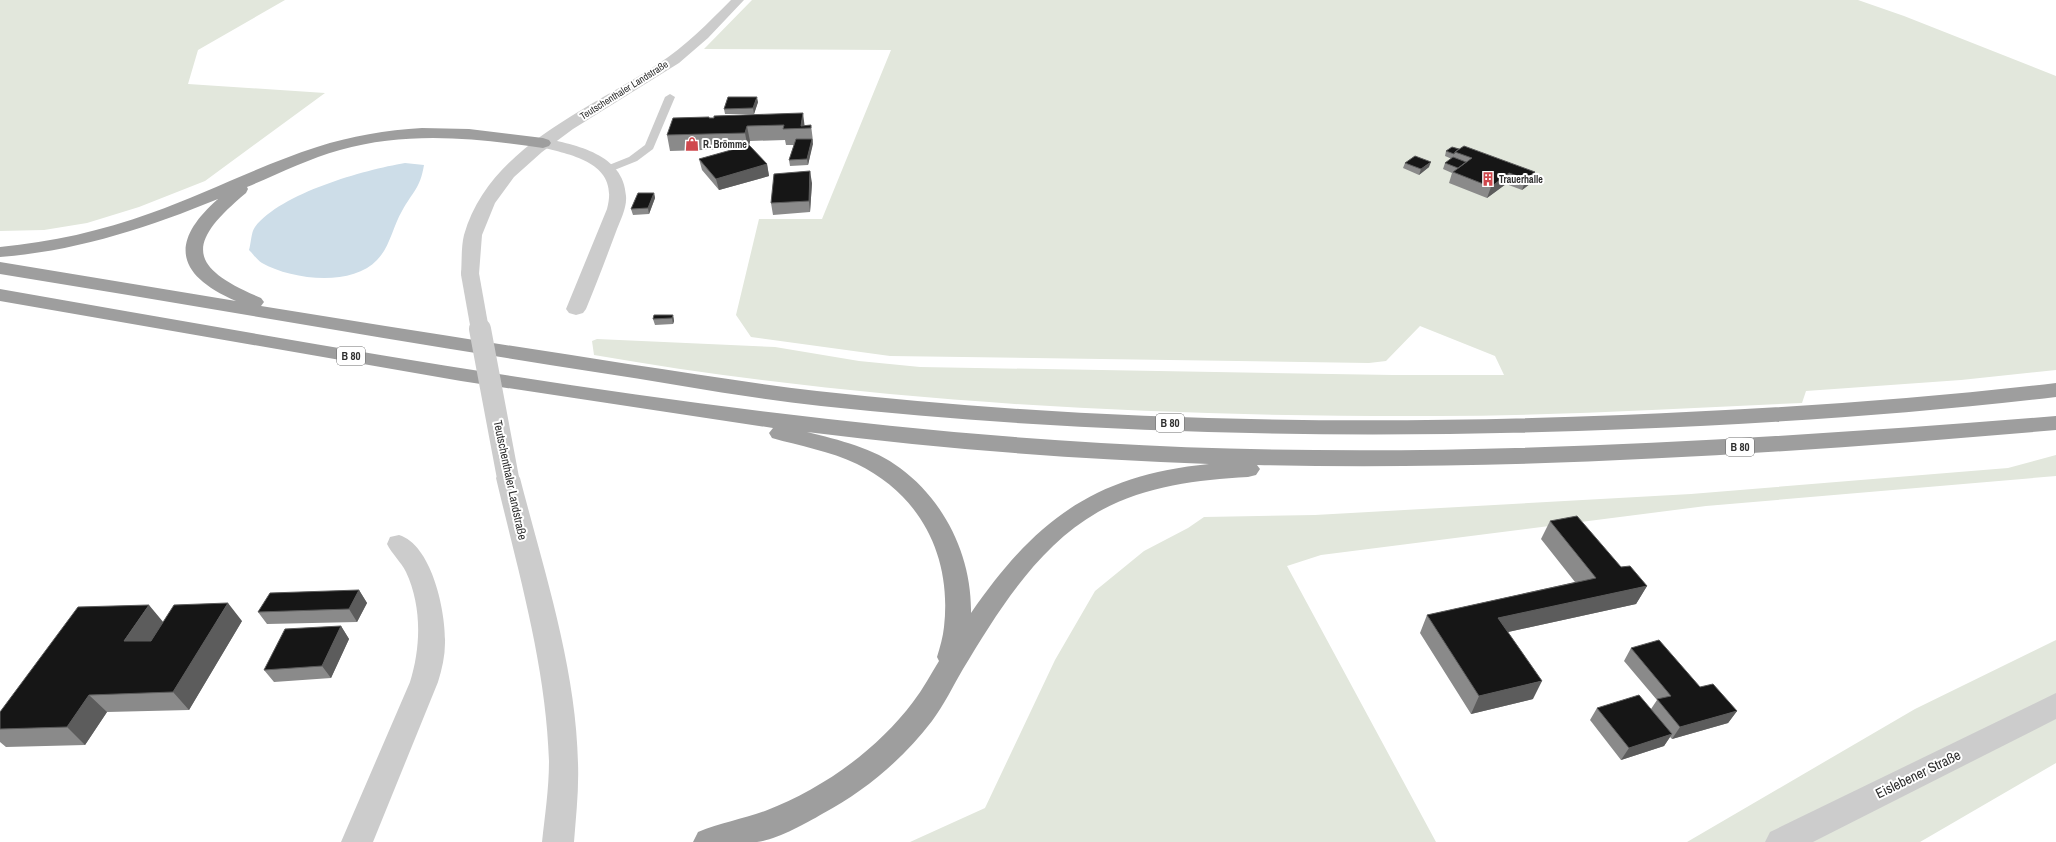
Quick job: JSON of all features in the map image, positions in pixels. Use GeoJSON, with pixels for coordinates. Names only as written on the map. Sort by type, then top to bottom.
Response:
{"type":"FeatureCollection","features":[{"type":"Feature","properties":{"kind":"highway"},"geometry":{"type":"LineString","coordinates":[[0,252],[46,248],[101,236],[157,218],[315,152],[348,143],[393,134],[456,132],[543,143]]}},
{"type":"Feature","properties":{"kind":"highway"},"geometry":{"type":"LineString","coordinates":[[250,179],[206,221],[196,239],[195,258],[202,273],[212,282],[249,300],[289,316]]}},
{"type":"Feature","properties":{"kind":"highway","name":"B 80"},"geometry":{"type":"LineString","coordinates":[[0,268],[560,360],[819,399],[1023,416],[1226,426],[1393,429],[1558,426],[1799,414],[2056,390]]}},
{"type":"Feature","properties":{"kind":"highway","name":"B 80"},"geometry":{"type":"LineString","coordinates":[[0,295],[265,342],[702,412],[866,432],[1038,447],[1303,458],[1579,456],[1817,443],[2056,422]]}},
{"type":"Feature","properties":{"kind":"highway"},"geometry":{"type":"LineString","coordinates":[[702,412],[820,443],[865,458],[896,476],[923,502],[944,535],[951,554],[956,576],[959,598],[958,619],[955,644],[947,671]]}},
{"type":"Feature","properties":{"kind":"highway"},"geometry":{"type":"LineString","coordinates":[[709,842],[739,835],[792,814],[839,789],[860,775],[882,756],[912,724],[935,692],[947,671],[1007,581],[1046,537],[1089,506],[1111,495],[1151,482],[1194,473],[1423,458]]}},
{"type":"Feature","properties":{"kind":"street","name":"Teutschenthaler Landstraße"},"geometry":{"type":"LineString","coordinates":[[558,842],[562,801],[563,753],[553,665],[508,478],[470,274],[471,238],[481,212],[505,178],[543,143],[588,112],[664,67],[710,30],[738,0]]}},
{"type":"Feature","properties":{"kind":"street"},"geometry":{"type":"LineString","coordinates":[[543,143],[569,148],[584,153],[608,169],[616,183],[618,198],[605,240],[576,309]]}},
{"type":"Feature","properties":{"kind":"street"},"geometry":{"type":"LineString","coordinates":[[357,842],[424,682],[431,659],[433,642],[432,624],[422,580],[416,567],[398,544]]}},
{"type":"Feature","properties":{"kind":"street","name":"Eislebener Straße"},"geometry":{"type":"LineString","coordinates":[[1781,842],[2056,705]]}},
{"type":"Feature","properties":{"kind":"lane"},"geometry":{"type":"LineString","coordinates":[[608,169],[633,159],[649,147],[670,97]]}},
{"type":"Feature","properties":{"kind":"shaded area"},"geometry":{"type":"Polygon","coordinates":[[[0,0],[285,0],[198,50],[188,84],[325,93],[205,181],[139,207],[87,223],[44,230],[0,231],[0,0]]]}},
{"type":"Feature","properties":{"kind":"shaded area"},"geometry":{"type":"Polygon","coordinates":[[[752,0],[1858,0],[1904,16],[2056,76],[2056,370],[1961,380],[1806,391],[1802,403],[1528,415],[1332,416],[1120,410],[908,396],[802,385],[594,355],[592,341],[597,339],[775,347],[859,361],[920,367],[1393,375],[1504,375],[1495,356],[1420,326],[1386,361],[1369,363],[890,356],[751,337],[736,315],[759,219],[822,219],[891,50],[704,49],[752,0]]]}},
{"type":"Feature","properties":{"kind":"shaded area"},"geometry":{"type":"Polygon","coordinates":[[[405,163],[424,165],[420,180],[416,190],[399,217],[385,249],[377,260],[366,269],[353,274],[338,277],[305,277],[289,274],[262,263],[249,250],[255,227],[267,215],[284,204],[303,194],[346,177],[405,163]]]}},
{"type":"Feature","properties":{"kind":"shaded area"},"geometry":{"type":"Polygon","coordinates":[[[2056,455],[2056,476],[1706,506],[1321,555],[1287,566],[1436,842],[910,842],[985,808],[1055,660],[1095,591],[1144,551],[1188,528],[1204,517],[1315,515],[1691,494],[2008,468],[2056,455]]]}},
{"type":"Feature","properties":{"kind":"shaded area"},"geometry":{"type":"Polygon","coordinates":[[[2056,640],[2056,763],[1920,842],[1687,842],[1915,709],[2056,640]]]}},
{"type":"Feature","properties":{"kind":"building"},"geometry":{"type":"Polygon","coordinates":[[[728,97],[757,97],[753,108],[724,109],[728,97]]]}},
{"type":"Feature","properties":{"kind":"building"},"geometry":{"type":"Polygon","coordinates":[[[803,113],[801,126],[811,125],[811,128],[783,129],[784,125],[747,126],[745,133],[667,135],[673,118],[714,118],[714,116],[803,113]]]}},
{"type":"Feature","properties":{"kind":"building"},"geometry":{"type":"Polygon","coordinates":[[[796,139],[812,139],[807,159],[789,160],[796,139]]]}},
{"type":"Feature","properties":{"kind":"building"},"geometry":{"type":"Polygon","coordinates":[[[749,145],[767,164],[716,179],[699,159],[749,145]]]}},
{"type":"Feature","properties":{"kind":"building"},"geometry":{"type":"Polygon","coordinates":[[[1464,146],[1535,172],[1526,179],[1509,173],[1491,187],[1453,172],[1472,158],[1455,152],[1464,146]]]}},
{"type":"Feature","properties":{"kind":"building"},"geometry":{"type":"Polygon","coordinates":[[[1452,147],[1459,149],[1454,154],[1446,151],[1452,147]]]}},
{"type":"Feature","properties":{"kind":"building"},"geometry":{"type":"Polygon","coordinates":[[[1415,156],[1431,162],[1421,169],[1405,163],[1415,156]]]}},
{"type":"Feature","properties":{"kind":"building"},"geometry":{"type":"Polygon","coordinates":[[[1453,157],[1466,162],[1458,168],[1445,163],[1453,157]]]}},
{"type":"Feature","properties":{"kind":"building"},"geometry":{"type":"Polygon","coordinates":[[[810,171],[809,201],[771,203],[774,174],[810,171]]]}},
{"type":"Feature","properties":{"kind":"building"},"geometry":{"type":"Polygon","coordinates":[[[638,193],[654,193],[648,208],[631,209],[638,193]]]}},
{"type":"Feature","properties":{"kind":"building"},"geometry":{"type":"Polygon","coordinates":[[[654,315],[673,315],[672,318],[653,319],[654,315]]]}},
{"type":"Feature","properties":{"kind":"building"},"geometry":{"type":"Polygon","coordinates":[[[1577,516],[1621,567],[1630,566],[1647,586],[1498,618],[1542,681],[1479,696],[1427,615],[1596,578],[1550,521],[1577,516]]]}},
{"type":"Feature","properties":{"kind":"building"},"geometry":{"type":"Polygon","coordinates":[[[359,590],[349,609],[258,612],[270,593],[359,590]]]}},
{"type":"Feature","properties":{"kind":"building"},"geometry":{"type":"Polygon","coordinates":[[[228,603],[173,692],[89,695],[67,727],[0,729],[0,712],[78,607],[149,605],[124,641],[151,641],[174,605],[228,603]]]}},
{"type":"Feature","properties":{"kind":"building"},"geometry":{"type":"Polygon","coordinates":[[[341,626],[322,666],[264,670],[285,629],[341,626]]]}},
{"type":"Feature","properties":{"kind":"building"},"geometry":{"type":"Polygon","coordinates":[[[1659,640],[1700,687],[1713,684],[1737,711],[1680,727],[1657,699],[1671,696],[1631,648],[1659,640]]]}},
{"type":"Feature","properties":{"kind":"building"},"geometry":{"type":"Polygon","coordinates":[[[1639,695],[1672,734],[1629,748],[1597,708],[1639,695]]]}},
{"type":"Feature","properties":{"kind":"place","name":"R. Brömme"},"geometry":{"type":"Point","coordinates":[692,144]}},
{"type":"Feature","properties":{"kind":"place","name":"Trauerhalle"},"geometry":{"type":"Point","coordinates":[1488,179]}}]}
